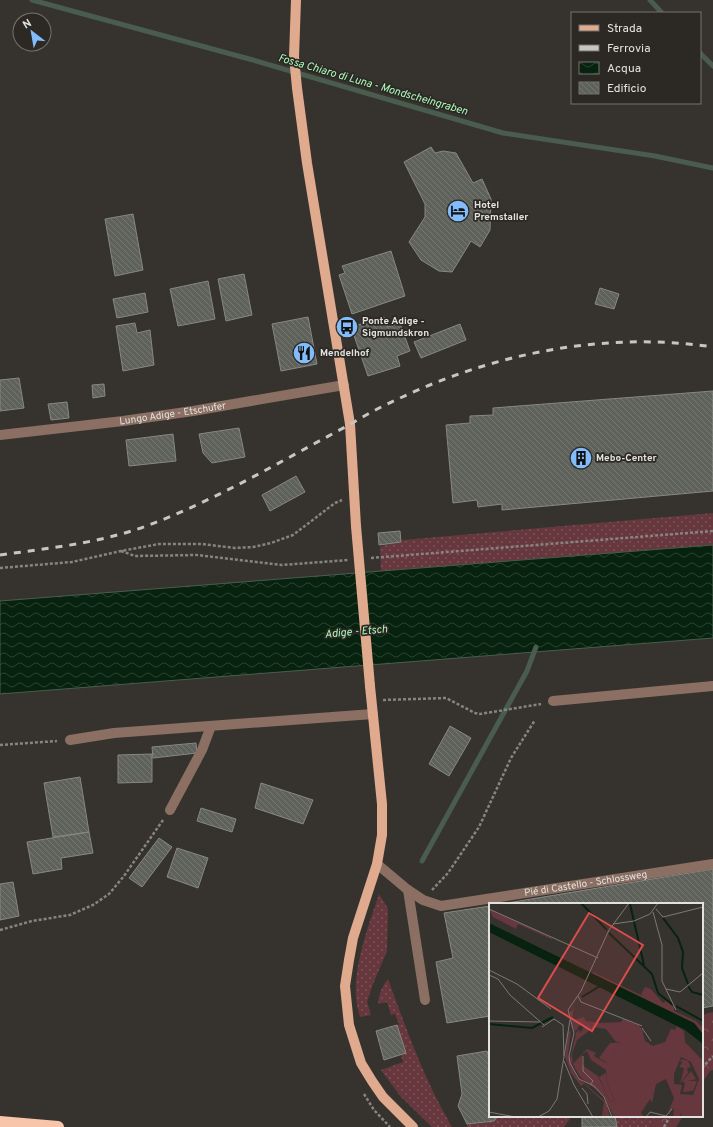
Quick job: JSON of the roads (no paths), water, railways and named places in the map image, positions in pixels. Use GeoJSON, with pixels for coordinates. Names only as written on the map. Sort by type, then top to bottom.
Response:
{"type":"FeatureCollection","features":[{"type":"Feature","properties":{"kind":"highway"},"geometry":{"type":"LineString","coordinates":[[0,1122],[58,1127]]}},
{"type":"Feature","properties":{"kind":"main road"},"geometry":{"type":"LineString","coordinates":[[296,0],[294,57],[297,88],[307,163],[350,424],[356,526],[382,804],[382,835],[377,864],[353,938],[345,986],[349,1025],[361,1062],[372,1081],[383,1097],[413,1127]]}},
{"type":"Feature","properties":{"kind":"street","name":"Lungo Adige - Etschufer"},"geometry":{"type":"LineString","coordinates":[[0,435],[123,421],[193,411],[344,385]]}},
{"type":"Feature","properties":{"kind":"street"},"geometry":{"type":"LineString","coordinates":[[553,701],[713,686]]}},
{"type":"Feature","properties":{"kind":"street"},"geometry":{"type":"LineString","coordinates":[[70,740],[114,733],[373,714]]}},
{"type":"Feature","properties":{"kind":"street"},"geometry":{"type":"LineString","coordinates":[[170,810],[202,750],[211,726]]}},
{"type":"Feature","properties":{"kind":"street","name":"Pié di Castello - Schlossweg"},"geometry":{"type":"LineString","coordinates":[[377,864],[422,900],[441,906],[713,864]]}},
{"type":"Feature","properties":{"kind":"street"},"geometry":{"type":"LineString","coordinates":[[408,890],[425,1000]]}},
{"type":"Feature","properties":{"kind":"water","name":"Adige - Etsch"},"geometry":{"type":"Polygon","coordinates":[[[713,545],[713,638],[0,694],[0,601],[713,545]]]}},
{"type":"Feature","properties":{"kind":"waterway","name":"Fossa Chiaro di Luna - Mondscheingraben"},"geometry":{"type":"LineString","coordinates":[[32,0],[253,60],[503,133],[655,156],[713,168]]}},
{"type":"Feature","properties":{"kind":"waterway"},"geometry":{"type":"LineString","coordinates":[[650,0],[661,12]]}},
{"type":"Feature","properties":{"kind":"waterway"},"geometry":{"type":"LineString","coordinates":[[701,54],[713,66]]}},
{"type":"Feature","properties":{"kind":"waterway"},"geometry":{"type":"LineString","coordinates":[[422,861],[527,671],[536,647]]}},
{"type":"Feature","properties":{"kind":"railway"},"geometry":{"type":"LineString","coordinates":[[0,555],[94,541],[131,531],[175,515],[275,465],[384,406],[433,384],[511,358],[591,344],[632,342],[672,343],[713,347]]}},
{"type":"Feature","properties":{"kind":"place","name":"Hotel Premstaller"},"geometry":{"type":"Point","coordinates":[458,211]}},
{"type":"Feature","properties":{"kind":"place","name":"Ponte Adige - Sigmundskron"},"geometry":{"type":"Point","coordinates":[347,327]}},
{"type":"Feature","properties":{"kind":"place","name":"Mendelhof"},"geometry":{"type":"Point","coordinates":[304,353]}},
{"type":"Feature","properties":{"kind":"place","name":"Mebo-Center"},"geometry":{"type":"Point","coordinates":[581,458]}}]}
